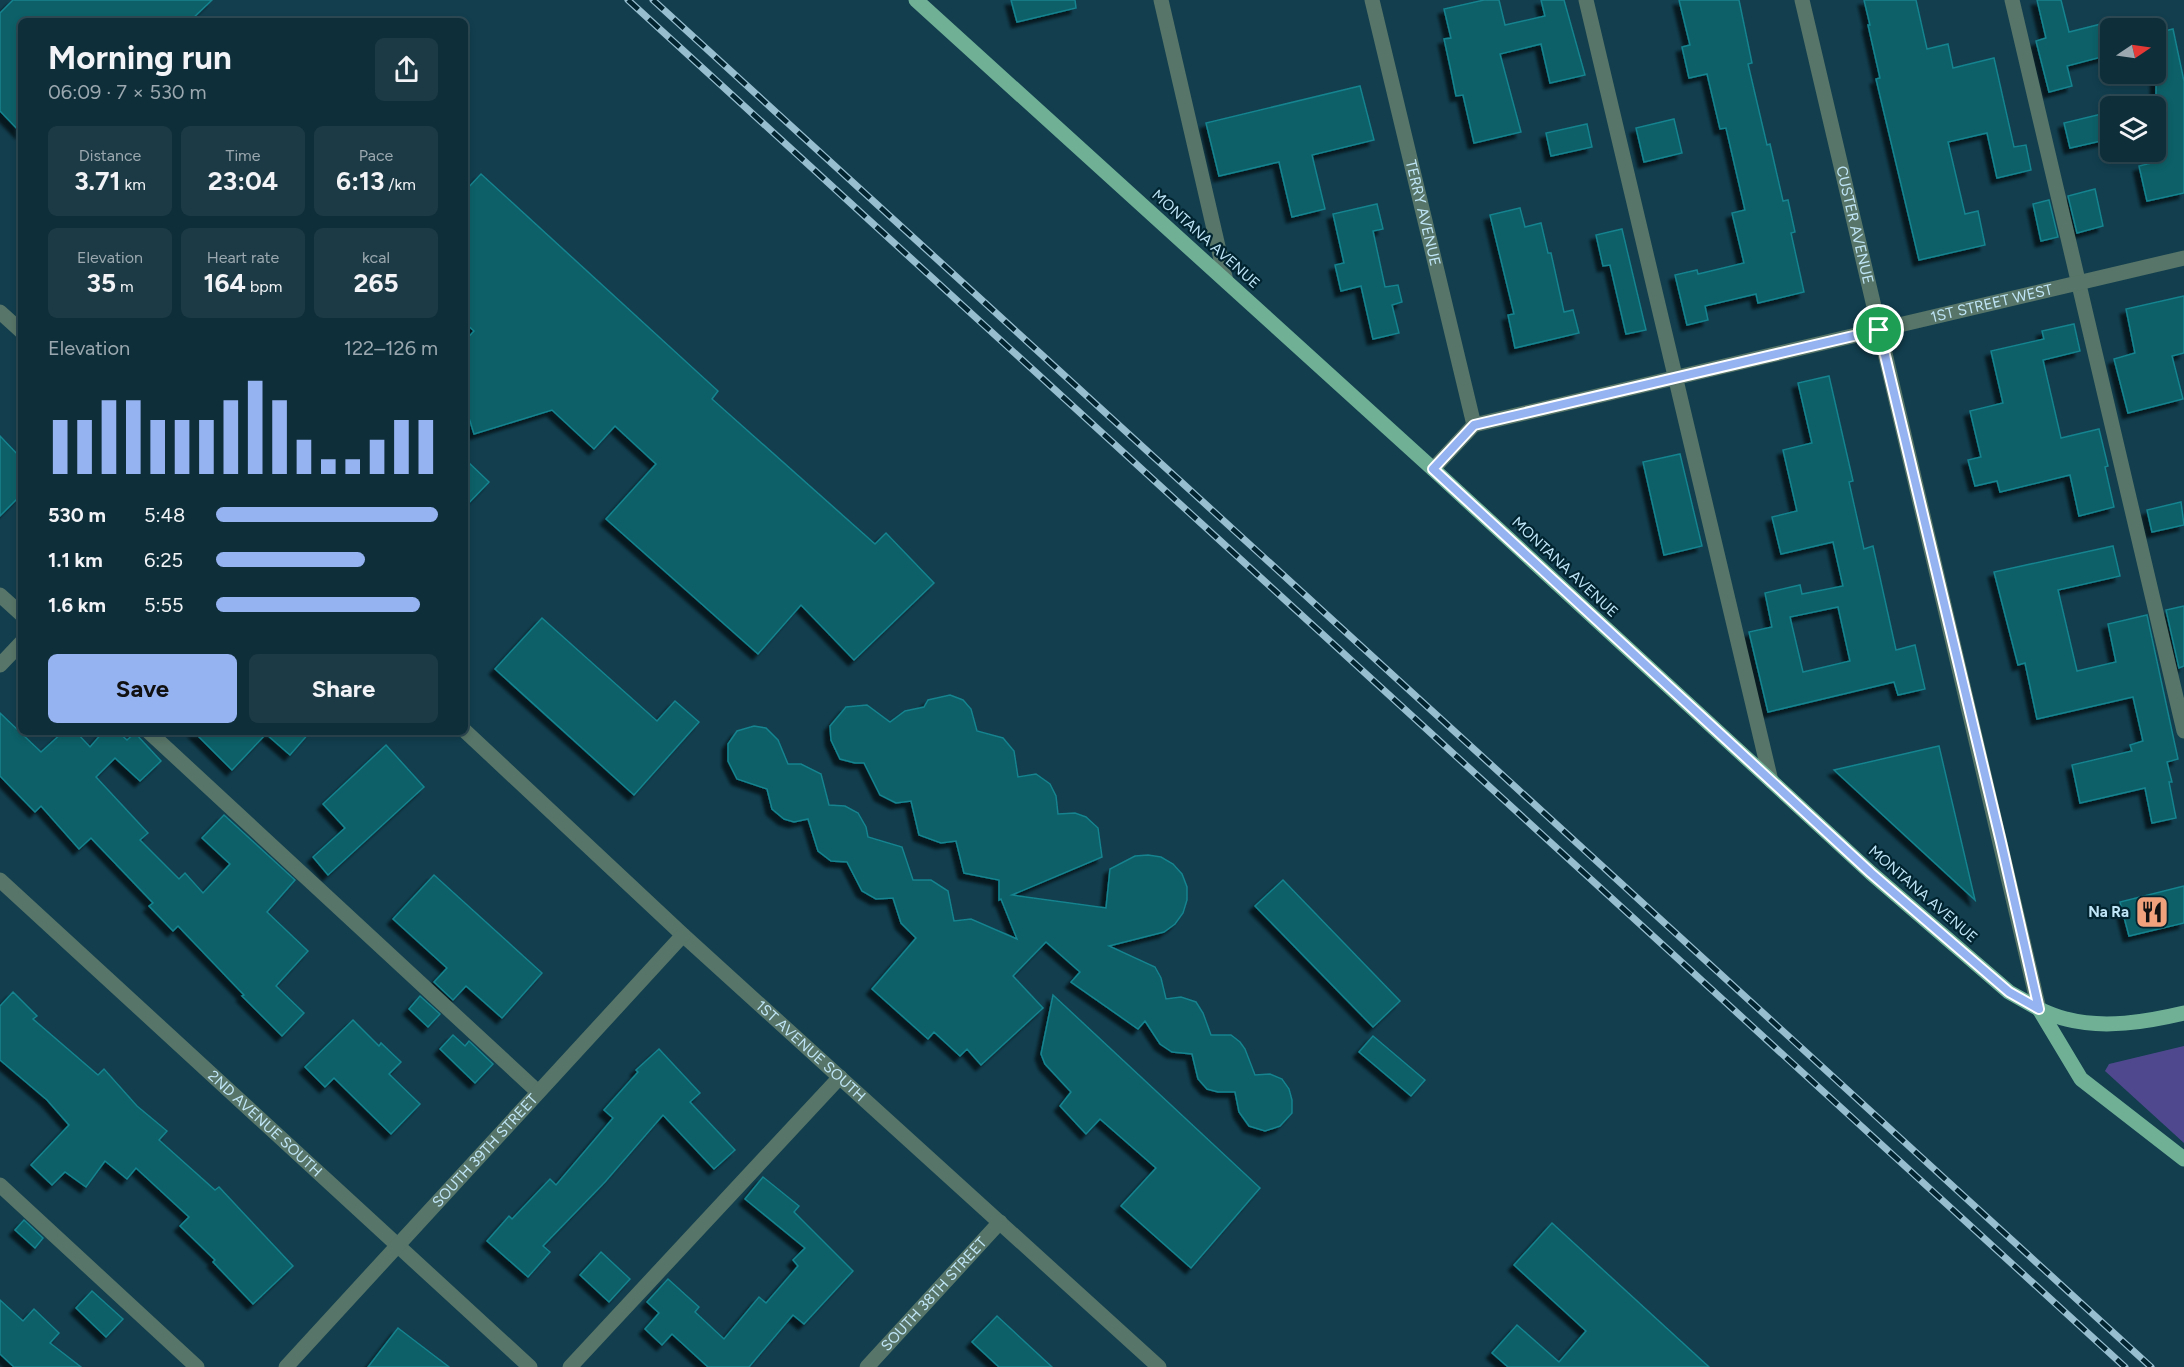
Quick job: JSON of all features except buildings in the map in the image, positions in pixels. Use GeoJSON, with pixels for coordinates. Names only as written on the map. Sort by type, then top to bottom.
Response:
{"type":"FeatureCollection","features":[{"type":"Feature","properties":{"kind":"main road","name":"MONTANA AVENUE"},"geometry":{"type":"LineString","coordinates":[[916,0],[1433,469],[1771,782],[1948,941],[2009,992],[2039,1009],[2081,1079],[2184,1159]]}},
{"type":"Feature","properties":{"kind":"main road"},"geometry":{"type":"LineString","coordinates":[[2039,1009],[2066,1019],[2094,1024],[2132,1023],[2184,1013]]}},
{"type":"Feature","properties":{"kind":"street"},"geometry":{"type":"LineString","coordinates":[[1161,0],[1226,281]]}},
{"type":"Feature","properties":{"kind":"street","name":"TERRY AVENUE"},"geometry":{"type":"LineString","coordinates":[[1372,0],[1474,425]]}},
{"type":"Feature","properties":{"kind":"street"},"geometry":{"type":"LineString","coordinates":[[1586,0],[1771,782]]}},
{"type":"Feature","properties":{"kind":"street","name":"CUSTER AVENUE"},"geometry":{"type":"LineString","coordinates":[[1802,0],[2039,1009]]}},
{"type":"Feature","properties":{"kind":"street"},"geometry":{"type":"LineString","coordinates":[[2012,0],[2184,731]]}},
{"type":"Feature","properties":{"kind":"street","name":"1ST STREET WEST"},"geometry":{"type":"LineString","coordinates":[[1474,425],[2184,258]]}},
{"type":"Feature","properties":{"kind":"street"},"geometry":{"type":"LineString","coordinates":[[0,312],[18,329]]}},
{"type":"Feature","properties":{"kind":"street"},"geometry":{"type":"LineString","coordinates":[[1433,469],[1474,425]]}},
{"type":"Feature","properties":{"kind":"street"},"geometry":{"type":"LineString","coordinates":[[0,595],[18,611]]}},
{"type":"Feature","properties":{"kind":"street"},"geometry":{"type":"LineString","coordinates":[[0,665],[18,646]]}},
{"type":"Feature","properties":{"kind":"street","name":"1ST AVENUE SOUTH"},"geometry":{"type":"LineString","coordinates":[[468,734],[683,935],[1158,1367]]}},
{"type":"Feature","properties":{"kind":"street"},"geometry":{"type":"LineString","coordinates":[[152,735],[538,1092]]}},
{"type":"Feature","properties":{"kind":"street","name":"2ND AVENUE SOUTH"},"geometry":{"type":"LineString","coordinates":[[0,880],[400,1245],[530,1367]]}},
{"type":"Feature","properties":{"kind":"street","name":"SOUTH 39TH STREET"},"geometry":{"type":"LineString","coordinates":[[286,1367],[683,935]]}},
{"type":"Feature","properties":{"kind":"street"},"geometry":{"type":"LineString","coordinates":[[570,1367],[840,1077]]}},
{"type":"Feature","properties":{"kind":"street"},"geometry":{"type":"LineString","coordinates":[[0,1185],[197,1367]]}},
{"type":"Feature","properties":{"kind":"street","name":"SOUTH 38TH STREET"},"geometry":{"type":"LineString","coordinates":[[867,1367],[1000,1222]]}},
{"type":"Feature","properties":{"kind":"shaded area"},"geometry":{"type":"Polygon","coordinates":[[[2184,1046],[2184,1143],[2105,1071],[2109,1064],[2184,1046]]]}},
{"type":"Feature","properties":{"kind":"railway"},"geometry":{"type":"LineString","coordinates":[[628,0],[2125,1367]]}},
{"type":"Feature","properties":{"kind":"railway"},"geometry":{"type":"LineString","coordinates":[[653,0],[2151,1367]]}},
{"type":"Feature","properties":{"kind":"place","name":"Na Ra"},"geometry":{"type":"Point","coordinates":[2152,912]}},
{"type":"Feature","properties":{"kind":"route"},"geometry":{"type":"LineString","coordinates":[[1879,330],[2039,1009],[2009,992],[1871,873],[1433,469],[1474,425],[1879,330]]}}]}
